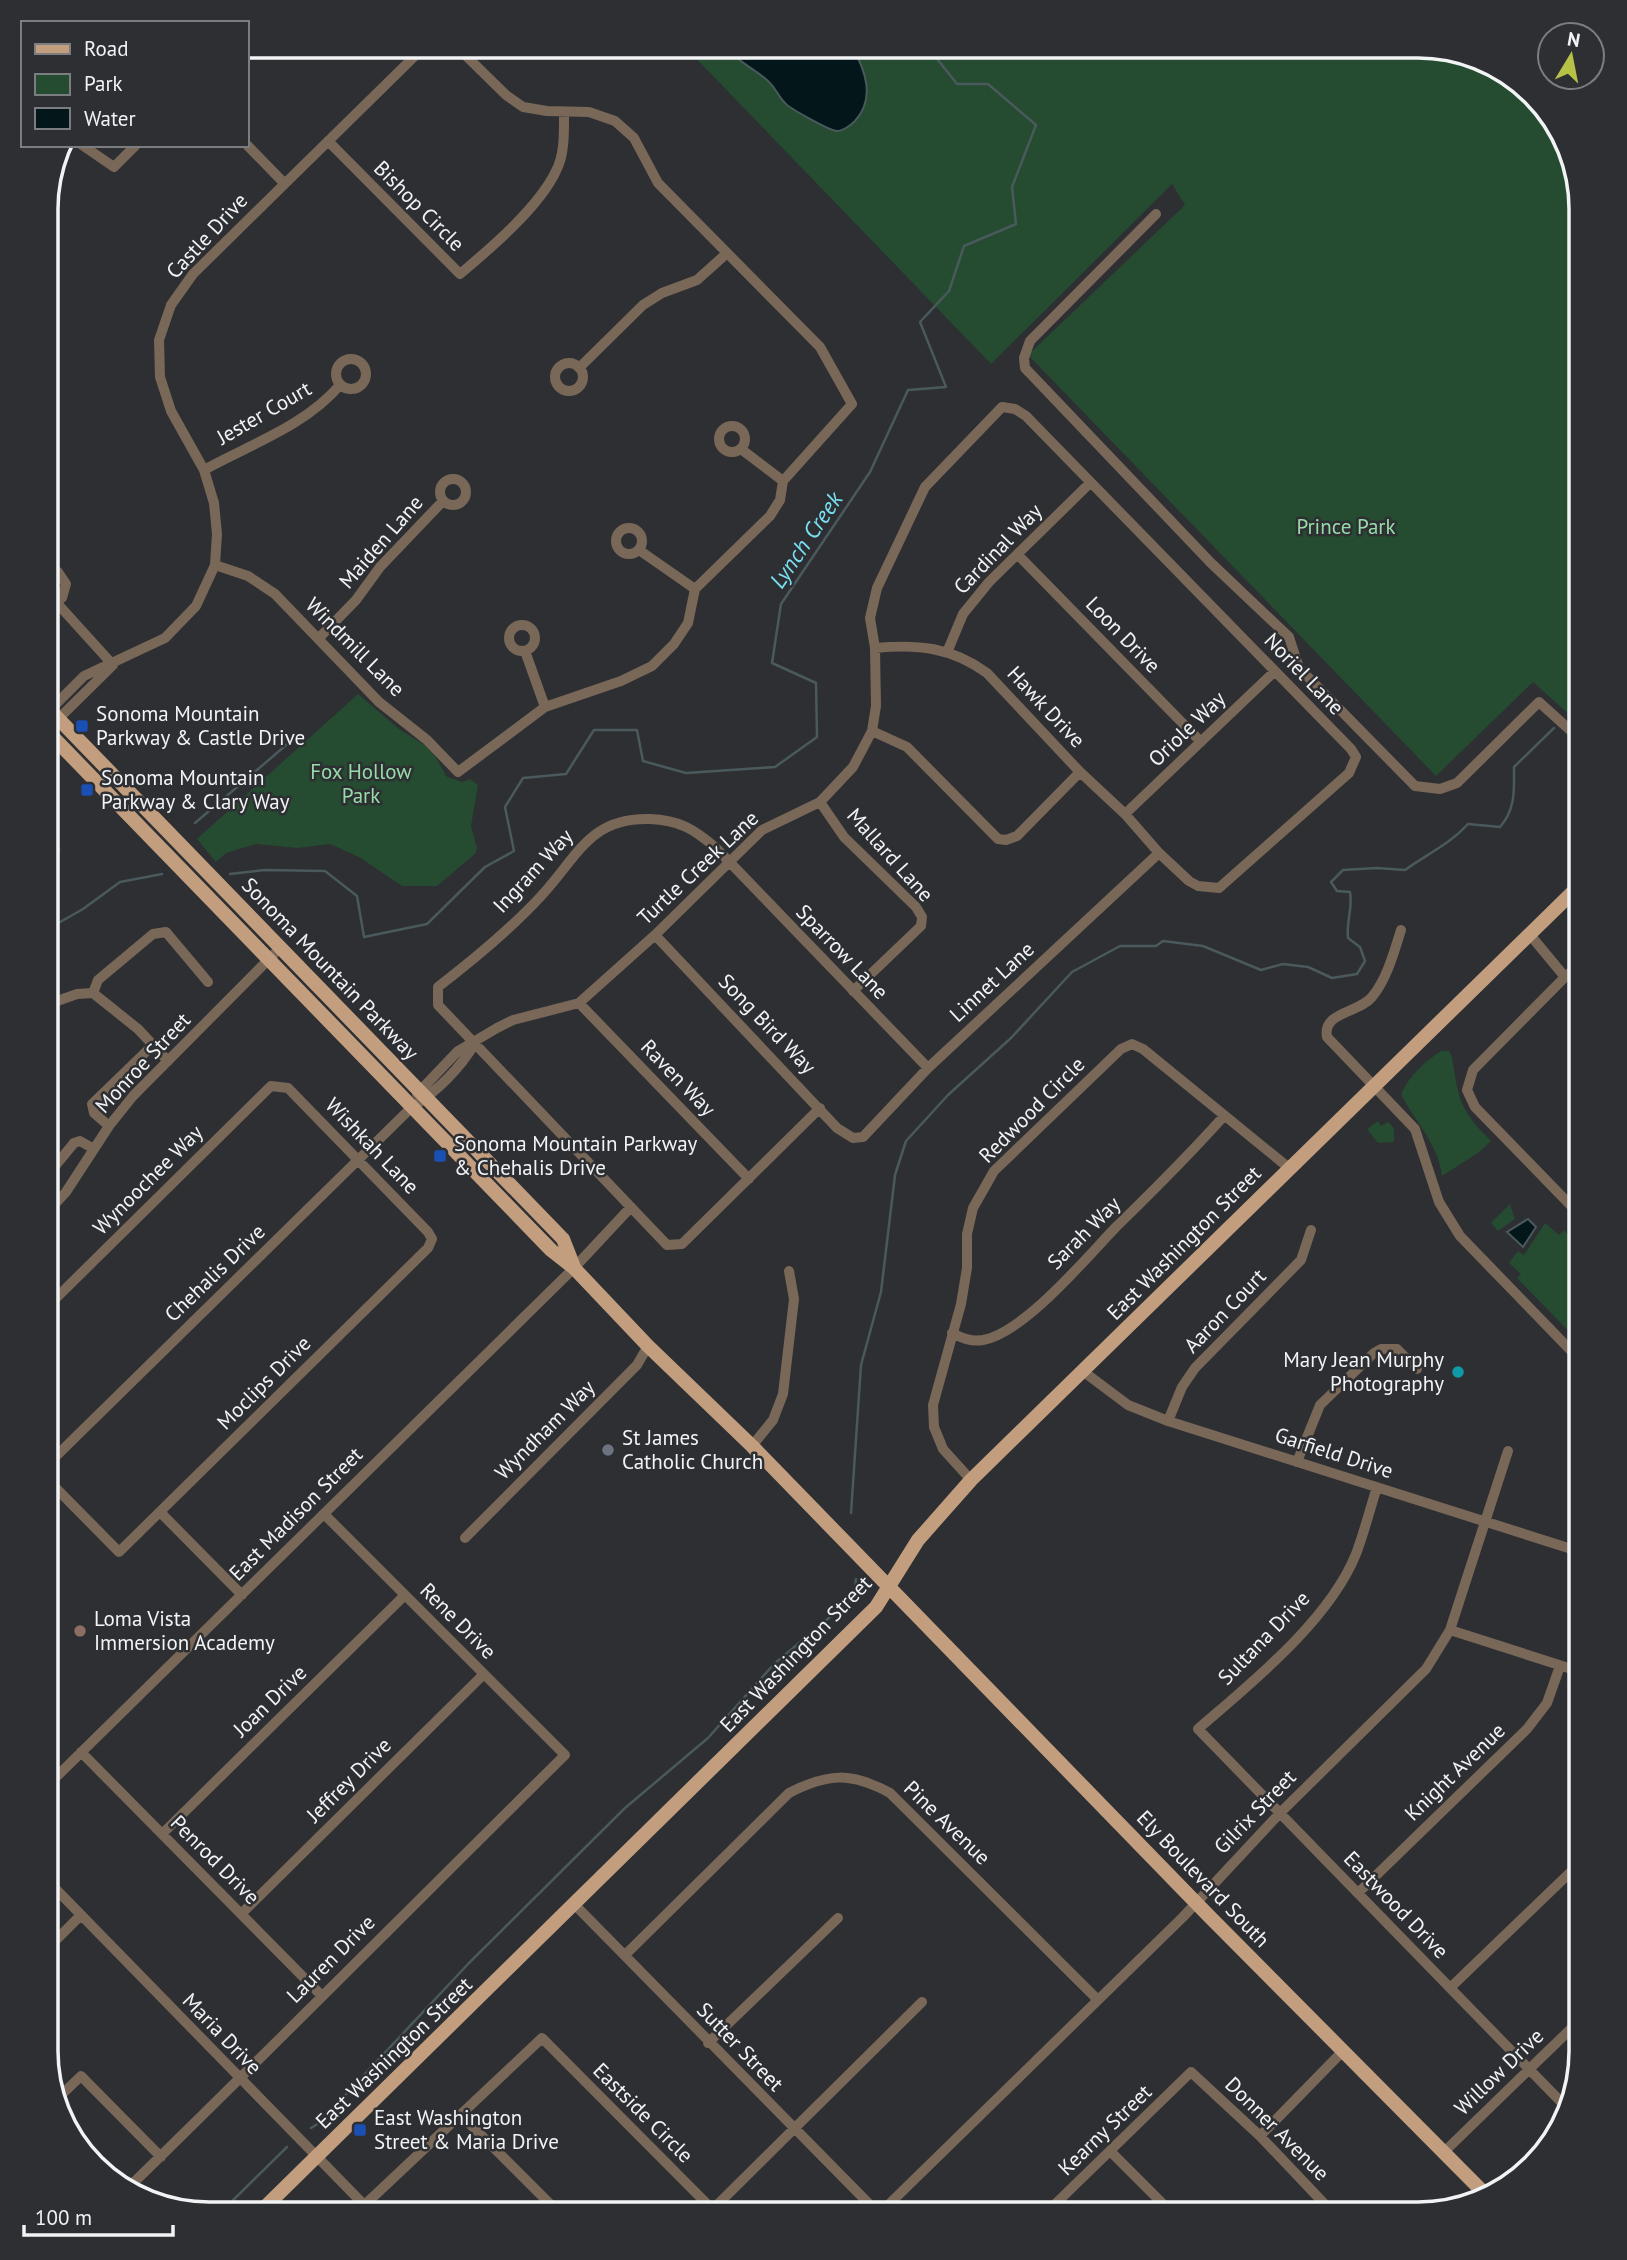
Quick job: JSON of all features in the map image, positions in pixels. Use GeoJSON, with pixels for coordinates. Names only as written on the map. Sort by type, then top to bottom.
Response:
{"type":"FeatureCollection","features":[{"type":"Feature","properties":{"kind":"main road","name":"Sonoma Mountain Parkway"},"geometry":{"type":"LineString","coordinates":[[58,720],[563,1239],[574,1268]]}},
{"type":"Feature","properties":{"kind":"main road","name":"Sonoma Mountain Parkway"},"geometry":{"type":"LineString","coordinates":[[58,742],[551,1250],[574,1268],[648,1346],[752,1446],[889,1590]]}},
{"type":"Feature","properties":{"kind":"main road","name":"East Washington Street"},"geometry":{"type":"LineString","coordinates":[[270,2202],[876,1607],[918,1541],[971,1480],[1569,896]]}},
{"type":"Feature","properties":{"kind":"main road","name":"Ely Boulevard South"},"geometry":{"type":"LineString","coordinates":[[889,1590],[1053,1754],[1342,2052],[1480,2189]]}},
{"type":"Feature","properties":{"kind":"street","name":"Castle Drive"},"geometry":{"type":"LineString","coordinates":[[58,706],[113,665],[165,638],[196,606],[215,565],[217,534],[214,503],[204,470],[171,411],[160,377],[159,340],[170,306],[193,274],[413,58]]}},
{"type":"Feature","properties":{"kind":"street"},"geometry":{"type":"LineString","coordinates":[[468,58],[506,95],[523,107],[564,113],[589,112],[615,121],[627,131],[650,162],[658,183],[820,347],[852,404],[783,481],[780,500],[769,516],[695,589],[688,623],[674,643],[652,666],[621,681],[545,707],[526,651]]}},
{"type":"Feature","properties":{"kind":"street","name":"Bishop Circle"},"geometry":{"type":"LineString","coordinates":[[328,141],[460,274],[540,196],[557,170],[563,141],[564,113]]}},
{"type":"Feature","properties":{"kind":"street"},"geometry":{"type":"LineString","coordinates":[[248,146],[284,183]]}},
{"type":"Feature","properties":{"kind":"street"},"geometry":{"type":"LineString","coordinates":[[85,147],[114,167],[134,147]]}},
{"type":"Feature","properties":{"kind":"street"},"geometry":{"type":"LineString","coordinates":[[1156,214],[1030,341],[1024,358],[1025,368],[1211,563],[1289,637],[1299,668],[1415,786],[1440,789],[1457,783],[1539,702],[1569,729]]}},
{"type":"Feature","properties":{"kind":"street"},"geometry":{"type":"LineString","coordinates":[[579,368],[643,305],[662,293],[698,280],[726,254]]}},
{"type":"Feature","properties":{"kind":"street","name":"Jester Court"},"geometry":{"type":"LineString","coordinates":[[204,470],[306,416],[326,401],[340,384]]}},
{"type":"Feature","properties":{"kind":"street","name":"Turtle Creek Lane"},"geometry":{"type":"LineString","coordinates":[[412,1107],[422,1094],[466,1059],[475,1043],[513,1020],[579,1003],[655,935],[762,830],[820,802],[853,767],[872,731],[876,706],[875,648],[870,618],[877,588],[925,487],[1002,407],[1015,409],[1026,416],[1090,483]]}},
{"type":"Feature","properties":{"kind":"street"},"geometry":{"type":"LineString","coordinates":[[741,449],[783,481]]}},
{"type":"Feature","properties":{"kind":"street","name":"Cardinal Way"},"geometry":{"type":"LineString","coordinates":[[948,650],[963,614],[989,582],[1090,483]]}},
{"type":"Feature","properties":{"kind":"street","name":"Noriel Lane"},"geometry":{"type":"LineString","coordinates":[[1090,483],[1356,757],[1349,773],[1219,888]]}},
{"type":"Feature","properties":{"kind":"street","name":"Maiden Lane"},"geometry":{"type":"LineString","coordinates":[[318,638],[356,600],[380,567],[443,501]]}},
{"type":"Feature","properties":{"kind":"street"},"geometry":{"type":"LineString","coordinates":[[639,550],[695,589]]}},
{"type":"Feature","properties":{"kind":"street","name":"Loon Drive"},"geometry":{"type":"LineString","coordinates":[[1018,555],[1200,742]]}},
{"type":"Feature","properties":{"kind":"street","name":"Windmill Lane"},"geometry":{"type":"LineString","coordinates":[[215,565],[248,576],[275,594],[379,702],[428,740],[458,772],[545,707]]}},
{"type":"Feature","properties":{"kind":"street"},"geometry":{"type":"LineString","coordinates":[[58,572],[65,580],[65,593],[58,598]]}},
{"type":"Feature","properties":{"kind":"street"},"geometry":{"type":"LineString","coordinates":[[58,610],[113,665]]}},
{"type":"Feature","properties":{"kind":"street","name":"Hawk Drive"},"geometry":{"type":"LineString","coordinates":[[875,648],[922,645],[948,650],[969,660],[987,673],[1080,772],[1125,814],[1159,853],[1189,881],[1198,886],[1219,888]]}},
{"type":"Feature","properties":{"kind":"street","name":"Oriole Way"},"geometry":{"type":"LineString","coordinates":[[1125,814],[1275,671]]}},
{"type":"Feature","properties":{"kind":"street"},"geometry":{"type":"LineString","coordinates":[[872,731],[907,747],[998,839],[1006,840],[1017,836],[1080,772]]}},
{"type":"Feature","properties":{"kind":"street","name":"Mallard Lane"},"geometry":{"type":"LineString","coordinates":[[820,802],[844,836],[916,907],[922,917],[921,926],[853,991]]}},
{"type":"Feature","properties":{"kind":"street","name":"Ingram Way"},"geometry":{"type":"LineString","coordinates":[[631,1207],[438,1005],[438,987],[541,896],[590,838],[605,825],[628,818],[674,820],[696,831],[728,862]]}},
{"type":"Feature","properties":{"kind":"street","name":"Linnet Lane"},"geometry":{"type":"LineString","coordinates":[[853,1138],[863,1137],[928,1068],[1159,853]]}},
{"type":"Feature","properties":{"kind":"street","name":"Sparrow Lane"},"geometry":{"type":"LineString","coordinates":[[728,862],[928,1068]]}},
{"type":"Feature","properties":{"kind":"street"},"geometry":{"type":"LineString","coordinates":[[1401,930],[1378,990],[1365,1005],[1337,1016],[1326,1028],[1327,1037],[1418,1136],[1434,1190],[1454,1228],[1569,1348]]}},
{"type":"Feature","properties":{"kind":"street"},"geometry":{"type":"LineString","coordinates":[[93,993],[98,980],[153,934],[159,932],[166,932],[208,982]]}},
{"type":"Feature","properties":{"kind":"street","name":"Song Bird Way"},"geometry":{"type":"LineString","coordinates":[[655,935],[837,1128],[853,1138]]}},
{"type":"Feature","properties":{"kind":"street"},"geometry":{"type":"LineString","coordinates":[[1531,936],[1565,977]]}},
{"type":"Feature","properties":{"kind":"street","name":"Monroe Street"},"geometry":{"type":"LineString","coordinates":[[58,1201],[133,1096],[280,948]]}},
{"type":"Feature","properties":{"kind":"street"},"geometry":{"type":"LineString","coordinates":[[1569,974],[1473,1070],[1467,1090],[1475,1107],[1569,1204]]}},
{"type":"Feature","properties":{"kind":"street"},"geometry":{"type":"LineString","coordinates":[[58,1001],[93,993],[168,1061]]}},
{"type":"Feature","properties":{"kind":"street","name":"Raven Way"},"geometry":{"type":"LineString","coordinates":[[579,1003],[749,1180]]}},
{"type":"Feature","properties":{"kind":"street","name":"Redwood Circle"},"geometry":{"type":"LineString","coordinates":[[971,1480],[943,1449],[934,1427],[936,1386],[967,1268],[967,1234],[973,1209],[994,1171],[1121,1049],[1132,1044],[1143,1049],[1289,1168]]}},
{"type":"Feature","properties":{"kind":"street"},"geometry":{"type":"LineString","coordinates":[[109,1126],[94,1113],[92,1104],[153,1045]]}},
{"type":"Feature","properties":{"kind":"street","name":"Wishkah Lane"},"geometry":{"type":"LineString","coordinates":[[281,1085],[288,1088],[432,1239]]}},
{"type":"Feature","properties":{"kind":"street","name":"Wynoochee Way"},"geometry":{"type":"LineString","coordinates":[[58,1296],[271,1086],[281,1085]]}},
{"type":"Feature","properties":{"kind":"street","name":"Chehalis Drive"},"geometry":{"type":"LineString","coordinates":[[58,1454],[412,1107]]}},
{"type":"Feature","properties":{"kind":"street"},"geometry":{"type":"LineString","coordinates":[[574,1268],[631,1207],[667,1244],[682,1244],[820,1108]]}},
{"type":"Feature","properties":{"kind":"street","name":"Sarah Way"},"geometry":{"type":"LineString","coordinates":[[952,1333],[966,1340],[983,1340],[1000,1333],[1032,1311],[1170,1175],[1224,1116]]}},
{"type":"Feature","properties":{"kind":"street"},"geometry":{"type":"LineString","coordinates":[[58,1162],[74,1143],[80,1141],[94,1149]]}},
{"type":"Feature","properties":{"kind":"street","name":"Aaron Court"},"geometry":{"type":"LineString","coordinates":[[1168,1421],[1182,1387],[1195,1368],[1301,1260],[1311,1230]]}},
{"type":"Feature","properties":{"kind":"street","name":"Moclips Drive"},"geometry":{"type":"LineString","coordinates":[[58,1490],[120,1552],[428,1248],[432,1239]]}},
{"type":"Feature","properties":{"kind":"street","name":"East Madison Street"},"geometry":{"type":"LineString","coordinates":[[58,1775],[574,1268]]}},
{"type":"Feature","properties":{"kind":"street"},"geometry":{"type":"LineString","coordinates":[[752,1446],[773,1420],[783,1394],[794,1299],[789,1271]]}},
{"type":"Feature","properties":{"kind":"street","name":"Wyndham Way"},"geometry":{"type":"LineString","coordinates":[[465,1538],[637,1365],[648,1346]]}},
{"type":"Feature","properties":{"kind":"street"},"geometry":{"type":"LineString","coordinates":[[1297,1462],[1320,1405],[1327,1395],[1374,1353],[1381,1349],[1396,1349],[1417,1369]]}},
{"type":"Feature","properties":{"kind":"street","name":"Garfield Drive"},"geometry":{"type":"LineString","coordinates":[[1084,1372],[1128,1405],[1168,1421],[1569,1548]]}},
{"type":"Feature","properties":{"kind":"street","name":"Gilrix Street"},"geometry":{"type":"LineString","coordinates":[[891,2202],[1196,1903],[1280,1814],[1426,1669],[1450,1630],[1508,1451]]}},
{"type":"Feature","properties":{"kind":"street","name":"Sultana Drive"},"geometry":{"type":"LineString","coordinates":[[1198,1729],[1301,1634],[1335,1590],[1355,1556],[1377,1487]]}},
{"type":"Feature","properties":{"kind":"street"},"geometry":{"type":"LineString","coordinates":[[161,1513],[242,1595]]}},
{"type":"Feature","properties":{"kind":"street","name":"Rene Drive"},"geometry":{"type":"LineString","coordinates":[[324,1514],[565,1755]]}},
{"type":"Feature","properties":{"kind":"street","name":"Joan Drive"},"geometry":{"type":"LineString","coordinates":[[162,1834],[405,1595]]}},
{"type":"Feature","properties":{"kind":"street"},"geometry":{"type":"LineString","coordinates":[[1450,1630],[1569,1668]]}},
{"type":"Feature","properties":{"kind":"street","name":"Knight Avenue"},"geometry":{"type":"LineString","coordinates":[[1357,1893],[1527,1729],[1548,1703],[1560,1665]]}},
{"type":"Feature","properties":{"kind":"street","name":"Jeffrey Drive"},"geometry":{"type":"LineString","coordinates":[[241,1914],[484,1674]]}},
{"type":"Feature","properties":{"kind":"street","name":"Eastwood Drive"},"geometry":{"type":"LineString","coordinates":[[1198,1729],[1560,2101]]}},
{"type":"Feature","properties":{"kind":"street","name":"Penrod Drive"},"geometry":{"type":"LineString","coordinates":[[81,1752],[321,1995]]}},
{"type":"Feature","properties":{"kind":"street","name":"Lauren Drive"},"geometry":{"type":"LineString","coordinates":[[134,2182],[240,2081],[321,1995],[565,1755]]}},
{"type":"Feature","properties":{"kind":"street","name":"Pine Avenue"},"geometry":{"type":"LineString","coordinates":[[625,1955],[789,1793],[823,1778],[843,1777],[875,1785],[890,1793],[1098,2000]]}},
{"type":"Feature","properties":{"kind":"street"},"geometry":{"type":"LineString","coordinates":[[1450,1988],[1569,1874]]}},
{"type":"Feature","properties":{"kind":"street","name":"Maria Drive"},"geometry":{"type":"LineString","coordinates":[[58,1891],[240,2081],[361,2202]]}},
{"type":"Feature","properties":{"kind":"street","name":"Sutter Street"},"geometry":{"type":"LineString","coordinates":[[575,1905],[793,2130],[867,2202]]}},
{"type":"Feature","properties":{"kind":"street"},"geometry":{"type":"LineString","coordinates":[[58,1938],[81,1915]]}},
{"type":"Feature","properties":{"kind":"street"},"geometry":{"type":"LineString","coordinates":[[708,2043],[838,1918]]}},
{"type":"Feature","properties":{"kind":"street"},"geometry":{"type":"LineString","coordinates":[[725,2202],[922,2002]]}},
{"type":"Feature","properties":{"kind":"street","name":"Willow Drive"},"geometry":{"type":"LineString","coordinates":[[1444,2152],[1569,2031]]}},
{"type":"Feature","properties":{"kind":"street","name":"Eastside Circle"},"geometry":{"type":"LineString","coordinates":[[461,2115],[542,2038],[705,2202]]}},
{"type":"Feature","properties":{"kind":"street"},"geometry":{"type":"LineString","coordinates":[[1260,2136],[1342,2052]]}},
{"type":"Feature","properties":{"kind":"street","name":"Donner Avenue"},"geometry":{"type":"LineString","coordinates":[[1191,2072],[1260,2136],[1323,2202]]}},
{"type":"Feature","properties":{"kind":"street","name":"Kearny Street"},"geometry":{"type":"LineString","coordinates":[[1058,2202],[1191,2072]]}},
{"type":"Feature","properties":{"kind":"street"},"geometry":{"type":"LineString","coordinates":[[64,2092],[80,2076],[161,2157]]}},
{"type":"Feature","properties":{"kind":"street"},"geometry":{"type":"LineString","coordinates":[[367,2202],[461,2115],[548,2202]]}},
{"type":"Feature","properties":{"kind":"street"},"geometry":{"type":"LineString","coordinates":[[1111,2151],[1161,2202]]}},
{"type":"Feature","properties":{"kind":"green space","name":"Prince Park"},"geometry":{"type":"Polygon","coordinates":[[[696,58],[1428,58],[1467,66],[1502,83],[1532,109],[1549,133],[1558,151],[1568,189],[1569,714],[1533,682],[1436,776],[1028,355],[1185,205],[1172,184],[991,364],[696,58]]]}},
{"type":"Feature","properties":{"kind":"green space","name":"Fox Hollow Park"},"geometry":{"type":"Polygon","coordinates":[[[358,694],[399,729],[426,746],[447,777],[463,782],[470,779],[478,785],[471,826],[477,848],[475,854],[437,886],[402,886],[359,857],[330,844],[297,848],[256,844],[226,853],[216,862],[197,839],[358,694]]]}},
{"type":"Feature","properties":{"kind":"green space"},"geometry":{"type":"Polygon","coordinates":[[[1441,1051],[1449,1051],[1452,1057],[1459,1094],[1466,1112],[1491,1141],[1478,1153],[1442,1176],[1431,1143],[1401,1094],[1418,1070],[1441,1051]]]}},
{"type":"Feature","properties":{"kind":"green space"},"geometry":{"type":"Polygon","coordinates":[[[1378,1121],[1381,1126],[1388,1122],[1394,1128],[1394,1142],[1378,1143],[1367,1129],[1378,1121]]]}},
{"type":"Feature","properties":{"kind":"green space"},"geometry":{"type":"Polygon","coordinates":[[[1510,1204],[1515,1219],[1498,1231],[1491,1223],[1510,1204]]]}},
{"type":"Feature","properties":{"kind":"green space"},"geometry":{"type":"Polygon","coordinates":[[[1545,1223],[1559,1235],[1564,1230],[1569,1236],[1569,1332],[1517,1278],[1521,1274],[1509,1263],[1518,1251],[1524,1255],[1545,1223]]]}},
{"type":"Feature","properties":{"kind":"water"},"geometry":{"type":"Polygon","coordinates":[[[737,58],[858,58],[866,84],[865,103],[855,121],[844,129],[833,130],[788,106],[763,76],[737,58]]]}},
{"type":"Feature","properties":{"kind":"water"},"geometry":{"type":"Polygon","coordinates":[[[1528,1219],[1536,1227],[1523,1247],[1507,1232],[1528,1219]]]}},
{"type":"Feature","properties":{"kind":"waterway","name":"Lynch Creek"},"geometry":{"type":"LineString","coordinates":[[230,874],[265,870],[325,871],[357,896],[364,937],[427,924],[485,867],[514,851],[505,807],[523,778],[566,774],[594,730],[637,730],[643,761],[686,773],[775,767],[817,737],[816,683],[772,663],[781,604],[870,472],[908,390],[946,387],[920,322],[949,291],[964,246],[1016,224],[1012,187],[1036,125],[988,84],[957,84],[936,58]]}},
{"type":"Feature","properties":{"kind":"waterway"},"geometry":{"type":"LineString","coordinates":[[851,1513],[861,1365],[881,1292],[895,1175],[906,1141],[948,1095],[1011,1038],[1072,972],[1120,946],[1156,946],[1163,941],[1203,946],[1261,970],[1283,964],[1308,967],[1332,978],[1357,974],[1365,961],[1360,947],[1348,938],[1350,892],[1337,891],[1331,882],[1343,870],[1405,870],[1446,843],[1468,824],[1500,827],[1511,806],[1514,767],[1554,728]]}},
{"type":"Feature","properties":{"kind":"waterway"},"geometry":{"type":"LineString","coordinates":[[195,823],[292,740]]}},
{"type":"Feature","properties":{"kind":"waterway","name":"Lynch Creek"},"geometry":{"type":"LineString","coordinates":[[58,923],[120,882],[162,874]]}},
{"type":"Feature","properties":{"kind":"waterway"},"geometry":{"type":"LineString","coordinates":[[311,2128],[319,2123],[469,1963],[625,1808],[708,1738],[774,1664],[854,1597],[856,1579]]}},
{"type":"Feature","properties":{"kind":"waterway"},"geometry":{"type":"LineString","coordinates":[[231,2202],[287,2147]]}},
{"type":"Feature","properties":{"kind":"place","name":"Sonoma Mountain Parkway & Castle Drive"},"geometry":{"type":"Point","coordinates":[82,726]}},
{"type":"Feature","properties":{"kind":"place","name":"Sonoma Mountain Parkway & Clary Way"},"geometry":{"type":"Point","coordinates":[87,790]}},
{"type":"Feature","properties":{"kind":"place","name":"Sonoma Mountain Parkway & Chehalis Drive"},"geometry":{"type":"Point","coordinates":[440,1156]}},
{"type":"Feature","properties":{"kind":"place","name":"Mary Jean Murphy Photography"},"geometry":{"type":"Point","coordinates":[1458,1372]}},
{"type":"Feature","properties":{"kind":"place","name":"St James Catholic Church"},"geometry":{"type":"Point","coordinates":[608,1450]}},
{"type":"Feature","properties":{"kind":"place","name":"Loma Vista Immersion Academy"},"geometry":{"type":"Point","coordinates":[80,1631]}},
{"type":"Feature","properties":{"kind":"place","name":"East Washington Street & Maria Drive"},"geometry":{"type":"Point","coordinates":[360,2130]}}]}
